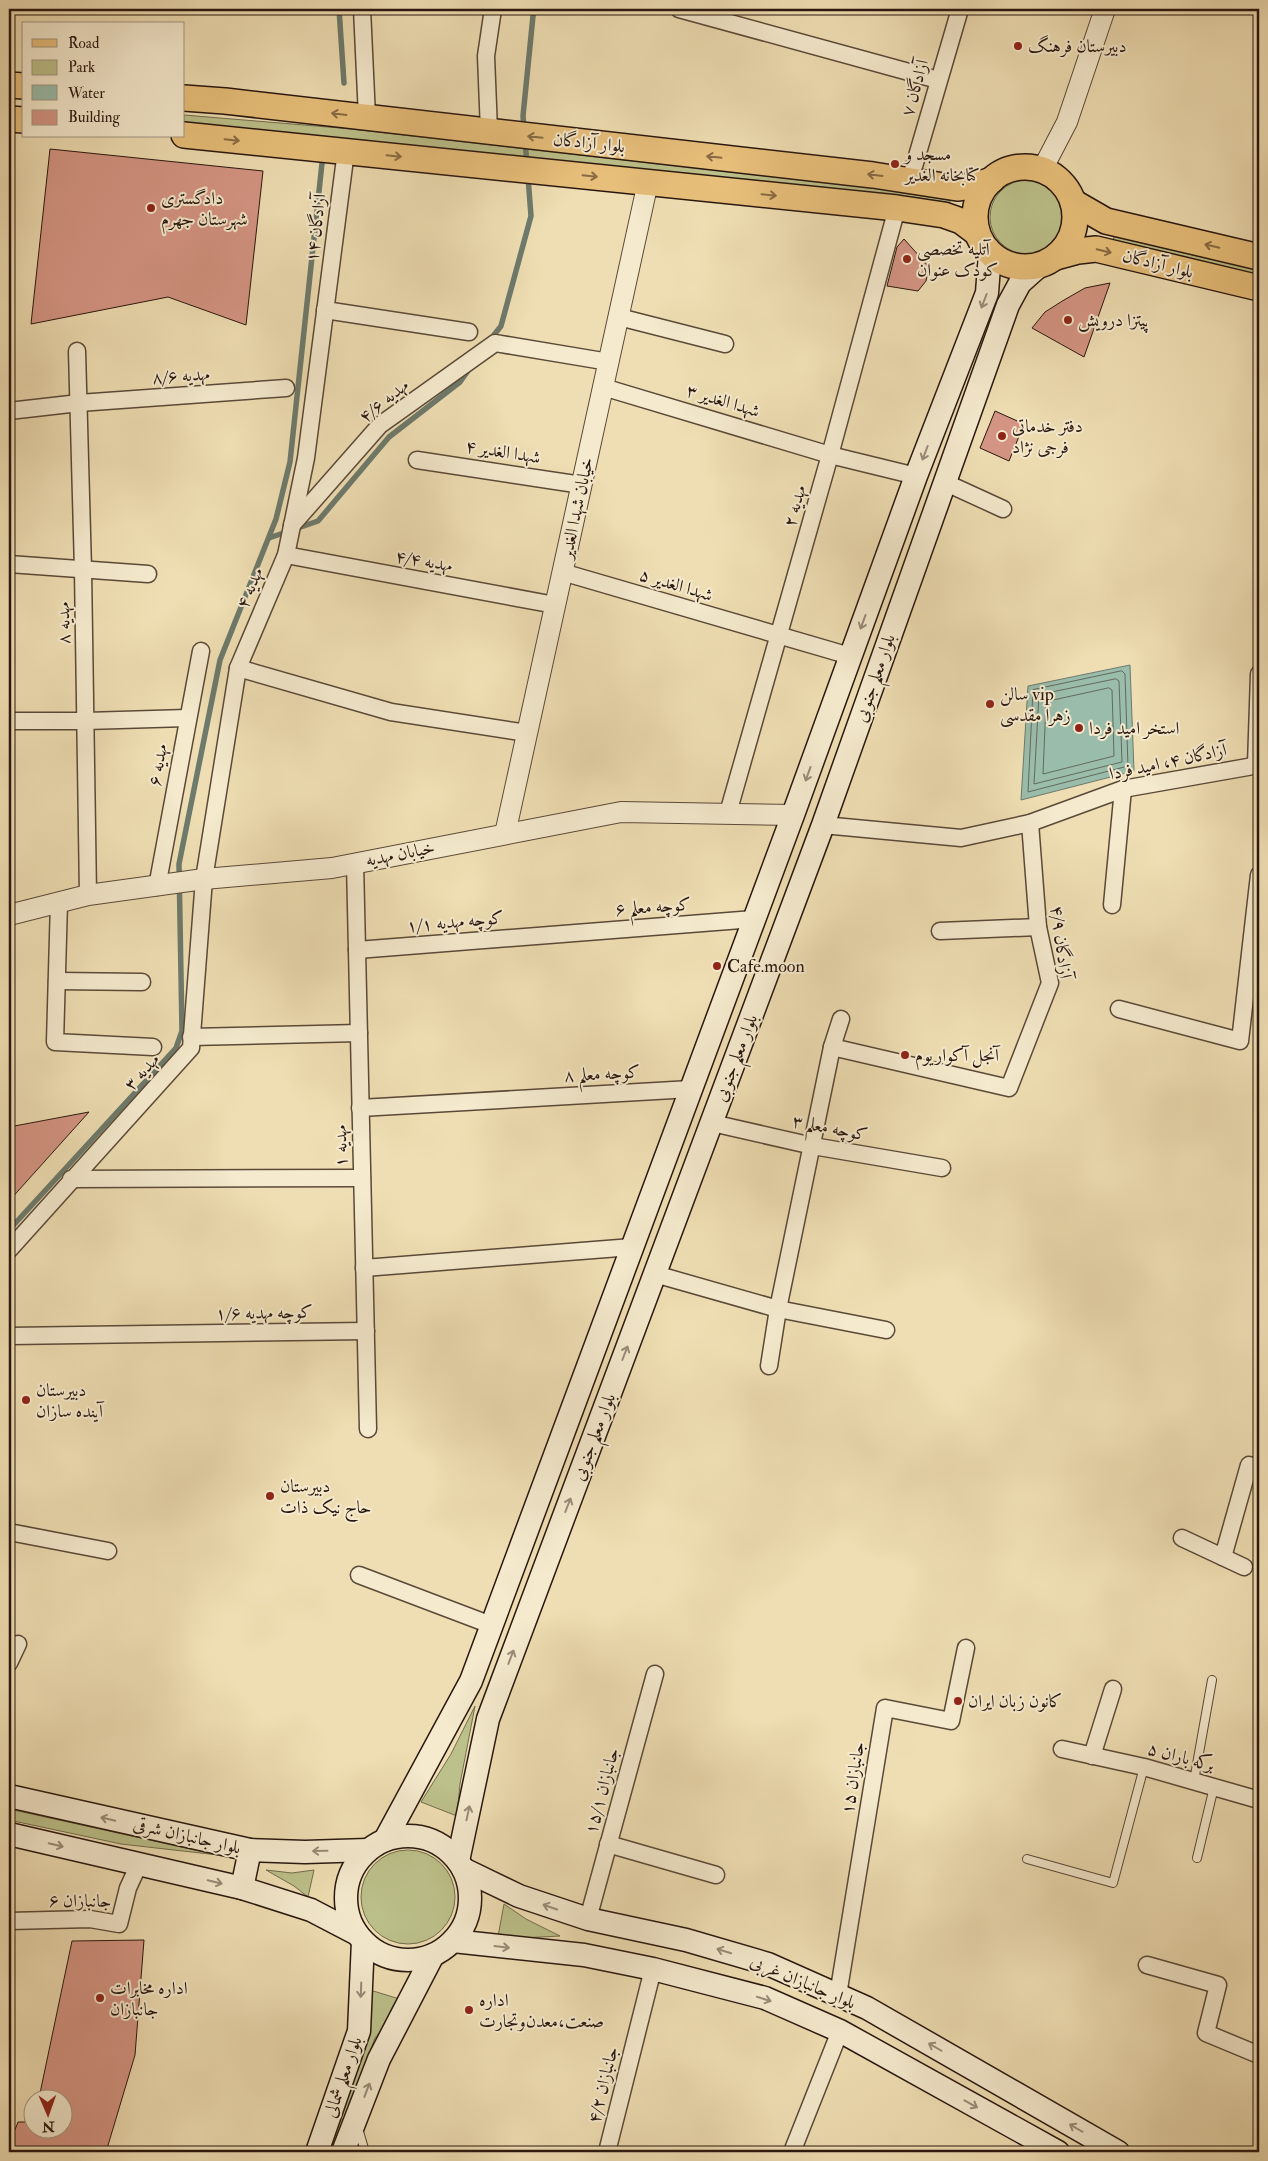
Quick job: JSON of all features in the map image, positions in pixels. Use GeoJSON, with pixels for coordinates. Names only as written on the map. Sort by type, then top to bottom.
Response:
{"type":"FeatureCollection","features":[{"type":"Feature","properties":{"kind":"main road"},"geometry":{"type":"LineString","coordinates":[[9,85],[22,86]]}},
{"type":"Feature","properties":{"kind":"main road","name":"بلوار آزادگان"},"geometry":{"type":"LineString","coordinates":[[185,98],[367,117],[910,180],[957,188],[973,186],[992,180]]}},
{"type":"Feature","properties":{"kind":"main road"},"geometry":{"type":"LineString","coordinates":[[9,119],[22,120]]}},
{"type":"Feature","properties":{"kind":"main road","name":"بلوار آزادگان"},"geometry":{"type":"LineString","coordinates":[[185,135],[897,208],[944,215],[961,221],[983,243]]}},
{"type":"Feature","properties":{"kind":"main road"},"geometry":{"type":"LineString","coordinates":[[1026,167],[1042,170],[1057,178],[1068,189],[1073,202],[1076,220],[1073,235],[1065,249],[1048,262],[1023,268],[1007,265],[983,243],[974,215],[978,199],[992,180],[1003,172],[1014,168],[1026,167]]}},
{"type":"Feature","properties":{"kind":"main road","name":"بلوار آزادگان"},"geometry":{"type":"LineString","coordinates":[[1073,202],[1106,221],[1259,257]]}},
{"type":"Feature","properties":{"kind":"main road","name":"بلوار معلم جنوبی"},"geometry":{"type":"LineString","coordinates":[[377,1845],[470,1681],[793,815],[916,476],[987,293],[983,243]]}},
{"type":"Feature","properties":{"kind":"main road","name":"بلوار آزادگان"},"geometry":{"type":"LineString","coordinates":[[1048,262],[1078,251],[1096,249],[1259,288]]}},
{"type":"Feature","properties":{"kind":"main road","name":"بلوار معلم جنوبی"},"geometry":{"type":"LineString","coordinates":[[461,1865],[488,1719],[823,825],[1008,305],[1020,283],[1048,262]]}},
{"type":"Feature","properties":{"kind":"main road"},"geometry":{"type":"LineString","coordinates":[[873,594],[902,603]]}},
{"type":"Feature","properties":{"kind":"main road","name":"بلوار جانبازان شرقی"},"geometry":{"type":"LineString","coordinates":[[9,1796],[250,1850],[305,1852],[377,1845]]}},
{"type":"Feature","properties":{"kind":"main road"},"geometry":{"type":"LineString","coordinates":[[9,1834],[242,1888],[311,1910],[360,1938],[378,1952],[396,1959],[415,1960],[433,1955],[454,1941],[468,1914],[471,1899],[469,1884],[461,1865],[444,1847],[425,1838],[405,1836],[377,1845],[358,1862],[350,1875],[346,1890],[346,1906],[350,1920],[360,1938]]}},
{"type":"Feature","properties":{"kind":"main road"},"geometry":{"type":"LineString","coordinates":[[242,1888],[250,1850]]}},
{"type":"Feature","properties":{"kind":"main road","name":"بلوار جانبازان غربی"},"geometry":{"type":"LineString","coordinates":[[461,1865],[519,1896],[588,1920],[686,1940],[768,1964],[866,2008],[1118,2152]]}},
{"type":"Feature","properties":{"kind":"main road"},"geometry":{"type":"LineString","coordinates":[[584,1955],[588,1920]]}},
{"type":"Feature","properties":{"kind":"main road","name":"بلوار معلم شمالی"},"geometry":{"type":"LineString","coordinates":[[317,2152],[360,2031],[360,1938]]}},
{"type":"Feature","properties":{"kind":"main road","name":"بلوار جانبازان غربی"},"geometry":{"type":"LineString","coordinates":[[454,1941],[584,1955],[653,1969],[765,1998],[840,2031],[1058,2152]]}},
{"type":"Feature","properties":{"kind":"main road","name":"بلوار معلم شمالی"},"geometry":{"type":"LineString","coordinates":[[343,2152],[379,2059],[433,1955]]}},
{"type":"Feature","properties":{"kind":"street"},"geometry":{"type":"LineString","coordinates":[[362,9],[367,117]]}},
{"type":"Feature","properties":{"kind":"street"},"geometry":{"type":"LineString","coordinates":[[489,131],[486,56],[493,9]]}},
{"type":"Feature","properties":{"kind":"street"},"geometry":{"type":"LineString","coordinates":[[679,9],[938,80]]}},
{"type":"Feature","properties":{"kind":"street","name":"آزادگان ۷"},"geometry":{"type":"LineString","coordinates":[[910,180],[960,9]]}},
{"type":"Feature","properties":{"kind":"street"},"geometry":{"type":"LineString","coordinates":[[1042,170],[1067,122],[1105,9]]}},
{"type":"Feature","properties":{"kind":"street","name":"آزادگان ۱۴"},"geometry":{"type":"LineString","coordinates":[[325,310],[346,151]]}},
{"type":"Feature","properties":{"kind":"street","name":"خیابان شهدا الغدیر"},"geometry":{"type":"LineString","coordinates":[[505,834],[648,182]]}},
{"type":"Feature","properties":{"kind":"street","name":"مهدیه ۲"},"geometry":{"type":"LineString","coordinates":[[728,813],[830,455],[897,208]]}},
{"type":"Feature","properties":{"kind":"street"},"geometry":{"type":"LineString","coordinates":[[325,310],[469,332]]}},
{"type":"Feature","properties":{"kind":"street","name":"مهدیه ۴"},"geometry":{"type":"LineString","coordinates":[[204,879],[238,668],[286,556],[290,526],[306,458],[325,310]]}},
{"type":"Feature","properties":{"kind":"street"},"geometry":{"type":"LineString","coordinates":[[619,317],[725,344]]}},
{"type":"Feature","properties":{"kind":"street","name":"مهدیه ۴/۶"},"geometry":{"type":"LineString","coordinates":[[290,526],[380,425],[495,342],[609,362]]}},
{"type":"Feature","properties":{"kind":"street","name":"مهدیه ۸"},"geometry":{"type":"LineString","coordinates":[[77,351],[83,570],[88,895]]}},
{"type":"Feature","properties":{"kind":"street","name":"شهدا الغدیر ۳"},"geometry":{"type":"LineString","coordinates":[[604,387],[830,455],[916,476]]}},
{"type":"Feature","properties":{"kind":"street","name":"مهدیه ۸/۶"},"geometry":{"type":"LineString","coordinates":[[9,411],[79,403],[286,388]]}},
{"type":"Feature","properties":{"kind":"street","name":"شهدا الغدیر ۴"},"geometry":{"type":"LineString","coordinates":[[417,460],[582,485]]}},
{"type":"Feature","properties":{"kind":"street"},"geometry":{"type":"LineString","coordinates":[[944,482],[1003,509]]}},
{"type":"Feature","properties":{"kind":"street","name":"مهدیه ۴/۴"},"geometry":{"type":"LineString","coordinates":[[286,556],[555,605]]}},
{"type":"Feature","properties":{"kind":"street"},"geometry":{"type":"LineString","coordinates":[[9,564],[148,574]]}},
{"type":"Feature","properties":{"kind":"street","name":"شهدا الغدیر ۵"},"geometry":{"type":"LineString","coordinates":[[562,572],[850,656]]}},
{"type":"Feature","properties":{"kind":"street","name":"مهدیه ۶"},"geometry":{"type":"LineString","coordinates":[[156,887],[201,651]]}},
{"type":"Feature","properties":{"kind":"street"},"geometry":{"type":"LineString","coordinates":[[238,668],[391,712],[527,733]]}},
{"type":"Feature","properties":{"kind":"street"},"geometry":{"type":"LineString","coordinates":[[1258,765],[1259,674]]}},
{"type":"Feature","properties":{"kind":"street"},"geometry":{"type":"LineString","coordinates":[[9,721],[187,718]]}},
{"type":"Feature","properties":{"kind":"street","name":"آزادگان ۴، امید فردا"},"geometry":{"type":"LineString","coordinates":[[823,825],[961,838],[1030,823],[1123,789],[1258,765]]}},
{"type":"Feature","properties":{"kind":"street"},"geometry":{"type":"LineString","coordinates":[[1112,905],[1123,789]]}},
{"type":"Feature","properties":{"kind":"street","name":"خیابان مهدیه"},"geometry":{"type":"LineString","coordinates":[[9,915],[88,895],[204,879],[332,868],[621,812],[793,815]]}},
{"type":"Feature","properties":{"kind":"street","name":"آزادگان ۴/۹"},"geometry":{"type":"LineString","coordinates":[[832,1047],[1009,1088],[1050,983],[1038,928],[1030,823]]}},
{"type":"Feature","properties":{"kind":"street","name":"مهدیه ۱"},"geometry":{"type":"LineString","coordinates":[[355,863],[368,1429]]}},
{"type":"Feature","properties":{"kind":"street"},"geometry":{"type":"LineString","coordinates":[[1118,1009],[1240,1041],[1259,875]]}},
{"type":"Feature","properties":{"kind":"street","name":"مهدیه ۳"},"geometry":{"type":"LineString","coordinates":[[9,1250],[191,1048],[204,879]]}},
{"type":"Feature","properties":{"kind":"street"},"geometry":{"type":"LineString","coordinates":[[59,902],[54,1042],[153,1047]]}},
{"type":"Feature","properties":{"kind":"street","name":"کوچه معلم ۶"},"geometry":{"type":"LineString","coordinates":[[555,934],[754,919]]}},
{"type":"Feature","properties":{"kind":"street"},"geometry":{"type":"LineString","coordinates":[[940,931],[1038,928]]}},
{"type":"Feature","properties":{"kind":"street","name":"کوچه مهدیه ۱/۱"},"geometry":{"type":"LineString","coordinates":[[357,950],[555,934]]}},
{"type":"Feature","properties":{"kind":"street"},"geometry":{"type":"LineString","coordinates":[[57,981],[142,982]]}},
{"type":"Feature","properties":{"kind":"street"},"geometry":{"type":"LineString","coordinates":[[769,1366],[778,1309],[832,1047],[841,1019]]}},
{"type":"Feature","properties":{"kind":"street"},"geometry":{"type":"LineString","coordinates":[[191,1037],[359,1033]]}},
{"type":"Feature","properties":{"kind":"street","name":"کوچه معلم ۸"},"geometry":{"type":"LineString","coordinates":[[360,1108],[691,1089]]}},
{"type":"Feature","properties":{"kind":"street","name":"کوچه معلم ۳"},"geometry":{"type":"LineString","coordinates":[[712,1123],[813,1146],[942,1168]]}},
{"type":"Feature","properties":{"kind":"street"},"geometry":{"type":"LineString","coordinates":[[72,1179],[362,1178]]}},
{"type":"Feature","properties":{"kind":"street"},"geometry":{"type":"LineString","coordinates":[[364,1268],[632,1247]]}},
{"type":"Feature","properties":{"kind":"street"},"geometry":{"type":"LineString","coordinates":[[655,1274],[778,1309],[886,1330]]}},
{"type":"Feature","properties":{"kind":"street","name":"کوچه مهدیه ۱/۶"},"geometry":{"type":"LineString","coordinates":[[9,1336],[366,1331]]}},
{"type":"Feature","properties":{"kind":"street"},"geometry":{"type":"LineString","coordinates":[[1223,1557],[1249,1465],[1259,1467]]}},
{"type":"Feature","properties":{"kind":"street"},"geometry":{"type":"LineString","coordinates":[[9,1532],[108,1551]]}},
{"type":"Feature","properties":{"kind":"street"},"geometry":{"type":"LineString","coordinates":[[1182,1538],[1244,1567]]}},
{"type":"Feature","properties":{"kind":"street"},"geometry":{"type":"LineString","coordinates":[[359,1575],[491,1625]]}},
{"type":"Feature","properties":{"kind":"street"},"geometry":{"type":"LineString","coordinates":[[9,1663],[18,1644]]}},
{"type":"Feature","properties":{"kind":"street","name":"جانبازان ۱۵"},"geometry":{"type":"LineString","coordinates":[[838,1995],[885,1708],[951,1721],[966,1648]]}},
{"type":"Feature","properties":{"kind":"street","name":"جانبازان ۱۵/۱"},"geometry":{"type":"LineString","coordinates":[[588,1920],[655,1674]]}},
{"type":"Feature","properties":{"kind":"street"},"geometry":{"type":"LineString","coordinates":[[1092,1756],[1113,1690]]}},
{"type":"Feature","properties":{"kind":"street","name":"برکه باران ۵"},"geometry":{"type":"LineString","coordinates":[[1062,1749],[1144,1768],[1259,1800]]}},
{"type":"Feature","properties":{"kind":"street"},"geometry":{"type":"LineString","coordinates":[[608,1844],[716,1875]]}},
{"type":"Feature","properties":{"kind":"street","name":"جانبازان ۶"},"geometry":{"type":"LineString","coordinates":[[9,1921],[90,1919],[119,1924],[128,1888],[138,1864]]}},
{"type":"Feature","properties":{"kind":"street"},"geometry":{"type":"LineString","coordinates":[[1147,1965],[1218,1984],[1206,2033],[1259,2055]]}},
{"type":"Feature","properties":{"kind":"street","name":"جانبازان ۴/۲"},"geometry":{"type":"LineString","coordinates":[[607,2152],[653,1969]]}},
{"type":"Feature","properties":{"kind":"street"},"geometry":{"type":"LineString","coordinates":[[792,2152],[840,2031]]}},
{"type":"Feature","properties":{"kind":"lane"},"geometry":{"type":"LineString","coordinates":[[1194,1782],[1212,1680]]}},
{"type":"Feature","properties":{"kind":"lane"},"geometry":{"type":"LineString","coordinates":[[1027,1859],[1114,1883],[1144,1768]]}},
{"type":"Feature","properties":{"kind":"lane"},"geometry":{"type":"LineString","coordinates":[[1197,1858],[1214,1787]]}},
{"type":"Feature","properties":{"kind":"lane"},"geometry":{"type":"LineString","coordinates":[[355,2120],[365,2152]]}},
{"type":"Feature","properties":{"kind":"green space"},"geometry":{"type":"Polygon","coordinates":[[[185,115],[352,129],[951,197],[948,209],[185,128],[185,115]]]}},
{"type":"Feature","properties":{"kind":"green space"},"geometry":{"type":"Polygon","coordinates":[[[1027,180],[1048,186],[1058,196],[1064,217],[1058,238],[1048,248],[1027,254],[1006,248],[996,238],[990,217],[996,196],[1006,186],[1027,180]]]}},
{"type":"Feature","properties":{"kind":"green space"},"geometry":{"type":"Polygon","coordinates":[[[1116,228],[1259,263],[1259,280],[1112,245],[1116,228]]]}},
{"type":"Feature","properties":{"kind":"green space"},"geometry":{"type":"Polygon","coordinates":[[[475,1706],[460,1784],[457,1816],[421,1802],[451,1754],[475,1706]]]}},
{"type":"Feature","properties":{"kind":"green space"},"geometry":{"type":"Polygon","coordinates":[[[9,1809],[218,1855],[121,1844],[9,1820],[9,1809]]]}},
{"type":"Feature","properties":{"kind":"green space"},"geometry":{"type":"Polygon","coordinates":[[[408,1850],[426,1854],[441,1864],[451,1879],[455,1897],[451,1915],[441,1930],[426,1940],[408,1944],[390,1940],[375,1930],[365,1915],[361,1897],[365,1879],[375,1864],[390,1854],[408,1850]]]}},
{"type":"Feature","properties":{"kind":"green space"},"geometry":{"type":"Polygon","coordinates":[[[266,1870],[292,1873],[314,1870],[308,1897],[294,1886],[266,1870]]]}},
{"type":"Feature","properties":{"kind":"green space"},"geometry":{"type":"Polygon","coordinates":[[[504,1904],[526,1919],[560,1936],[522,1938],[497,1942],[504,1904]]]}},
{"type":"Feature","properties":{"kind":"green space"},"geometry":{"type":"Polygon","coordinates":[[[370,1990],[406,2001],[375,2038],[332,2152],[321,2152],[370,1990]]]}},
{"type":"Feature","properties":{"kind":"water","name":"استخر امید فردا"},"geometry":{"type":"Polygon","coordinates":[[[1130,665],[1134,771],[1021,800],[1028,686],[1130,665]]]}},
{"type":"Feature","properties":{"kind":"building","name":"دادگستری شهرستان جهرم"},"geometry":{"type":"Polygon","coordinates":[[[50,149],[263,171],[246,325],[168,297],[31,324],[50,149]]]}},
{"type":"Feature","properties":{"kind":"building","name":"آتلیه تخصصی کودک عنوان"},"geometry":{"type":"Polygon","coordinates":[[[904,239],[929,267],[926,281],[918,291],[887,286],[897,247],[904,239]]]}},
{"type":"Feature","properties":{"kind":"building","name":"پیتزا درویش"},"geometry":{"type":"Polygon","coordinates":[[[1110,283],[1084,357],[1032,328],[1045,312],[1064,300],[1085,288],[1110,283]]]}},
{"type":"Feature","properties":{"kind":"building","name":"دفتر خدماتی فرجی نژاد"},"geometry":{"type":"Polygon","coordinates":[[[995,411],[1024,424],[1009,461],[980,448],[995,411]]]}},
{"type":"Feature","properties":{"kind":"building"},"geometry":{"type":"Polygon","coordinates":[[[89,1112],[9,1201],[9,1127],[89,1112]]]}},
{"type":"Feature","properties":{"kind":"building","name":"اداره مخابرات جانبازان"},"geometry":{"type":"Polygon","coordinates":[[[144,1940],[135,2055],[106,2152],[9,2152],[9,2145],[18,2122],[22,2122],[22,2138],[72,2138],[72,2088],[41,2088],[72,1941],[144,1940]]]}},
{"type":"Feature","properties":{"kind":"waterway"},"geometry":{"type":"LineString","coordinates":[[339,9],[344,83]]}},
{"type":"Feature","properties":{"kind":"waterway"},"geometry":{"type":"LineString","coordinates":[[524,128],[523,116],[533,16],[536,9]]}},
{"type":"Feature","properties":{"kind":"waterway"},"geometry":{"type":"LineString","coordinates":[[525,142],[527,163]]}},
{"type":"Feature","properties":{"kind":"waterway"},"geometry":{"type":"LineString","coordinates":[[9,1230],[176,1048],[182,1031],[179,864],[220,660],[276,519],[290,462],[323,154]]}},
{"type":"Feature","properties":{"kind":"waterway"},"geometry":{"type":"LineString","coordinates":[[490,340],[501,326],[531,216],[528,177]]}},
{"type":"Feature","properties":{"kind":"waterway"},"geometry":{"type":"LineString","coordinates":[[269,538],[318,521],[389,437],[460,382],[470,368]]}},
{"type":"Feature","properties":{"kind":"place","name":"دبیرستان فرهنگ"},"geometry":{"type":"Point","coordinates":[1018,46]}},
{"type":"Feature","properties":{"kind":"place","name":"مسجد و کتابخانه الغدیر"},"geometry":{"type":"Point","coordinates":[895,164]}},
{"type":"Feature","properties":{"kind":"place","name":"دادگستری شهرستان جهرم"},"geometry":{"type":"Point","coordinates":[151,208]}},
{"type":"Feature","properties":{"kind":"place","name":"آتلیه تخصصی کودک عنوان"},"geometry":{"type":"Point","coordinates":[907,259]}},
{"type":"Feature","properties":{"kind":"place","name":"پیتزا درویش"},"geometry":{"type":"Point","coordinates":[1068,320]}},
{"type":"Feature","properties":{"kind":"place","name":"دفتر خدماتی فرجی نژاد"},"geometry":{"type":"Point","coordinates":[1002,436]}},
{"type":"Feature","properties":{"kind":"place","name":"سالن vip زهرا مقدسی"},"geometry":{"type":"Point","coordinates":[990,704]}},
{"type":"Feature","properties":{"kind":"place","name":"استخر امید فردا"},"geometry":{"type":"Point","coordinates":[1079,728]}},
{"type":"Feature","properties":{"kind":"place","name":"Cafe.moon"},"geometry":{"type":"Point","coordinates":[717,966]}},
{"type":"Feature","properties":{"kind":"place","name":"آنجل آکواریوم"},"geometry":{"type":"Point","coordinates":[905,1055]}},
{"type":"Feature","properties":{"kind":"place","name":"دبیرستان آینده سازان"},"geometry":{"type":"Point","coordinates":[26,1400]}},
{"type":"Feature","properties":{"kind":"place","name":"دبیرستان حاج نیک ذات"},"geometry":{"type":"Point","coordinates":[270,1496]}},
{"type":"Feature","properties":{"kind":"place","name":"کانون زبان ایران"},"geometry":{"type":"Point","coordinates":[958,1701]}},
{"type":"Feature","properties":{"kind":"place","name":"اداره مخابرات جانبازان"},"geometry":{"type":"Point","coordinates":[100,1998]}},
{"type":"Feature","properties":{"kind":"place","name":"اداره صنعت،معدن‌و‌تجارت"},"geometry":{"type":"Point","coordinates":[469,2010]}}]}
